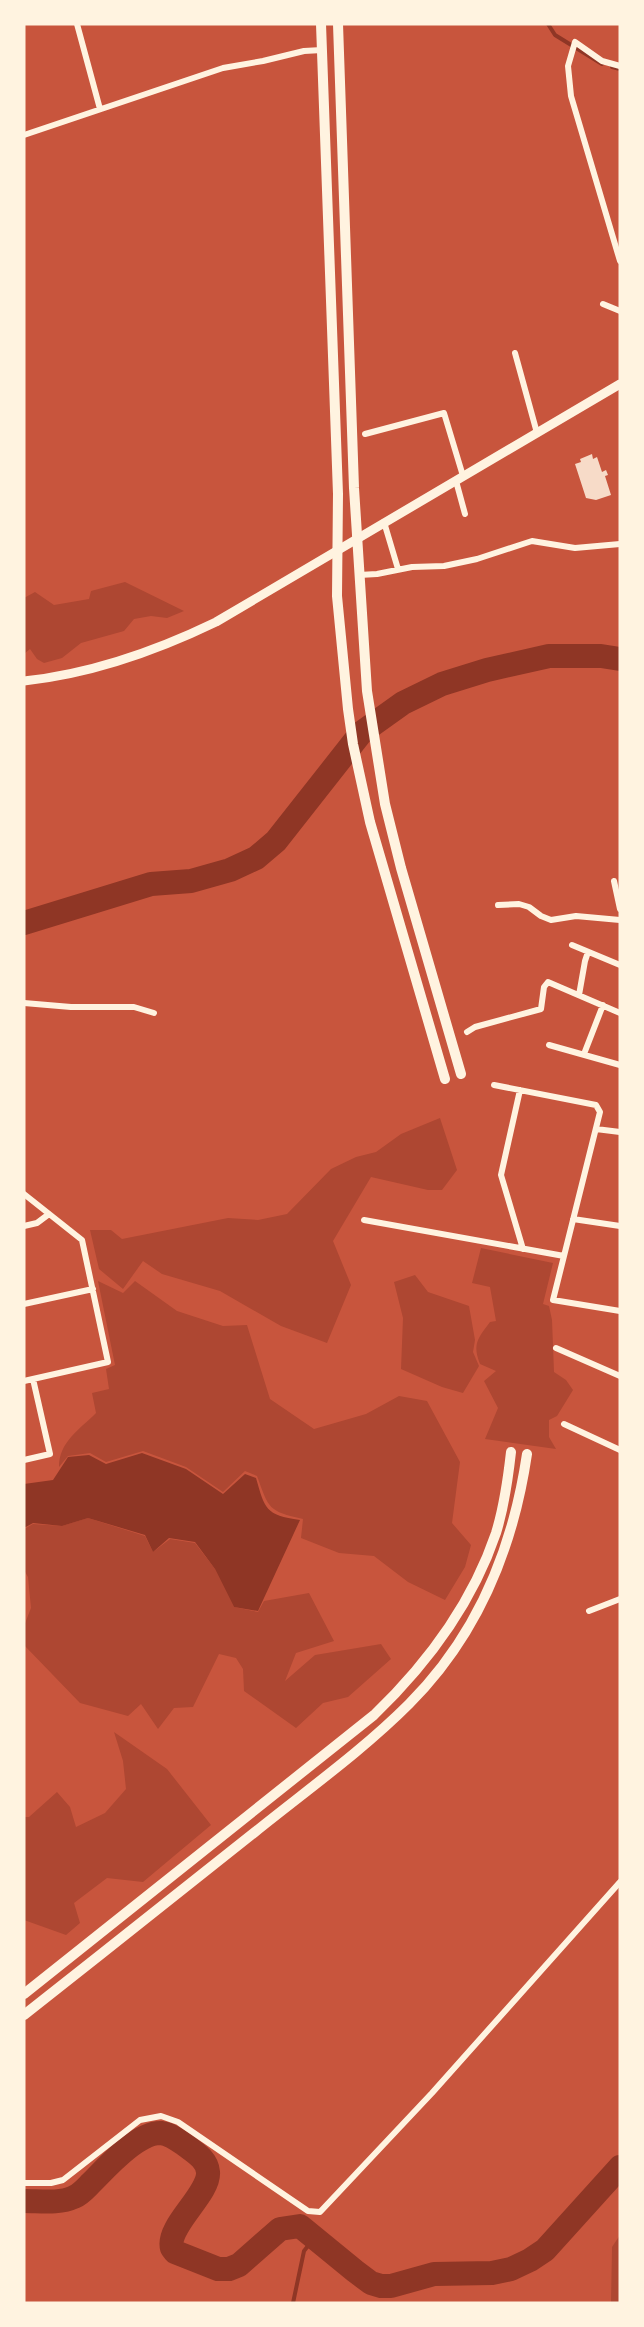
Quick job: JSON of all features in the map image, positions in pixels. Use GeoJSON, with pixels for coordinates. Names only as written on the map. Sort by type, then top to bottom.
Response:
{"type":"FeatureCollection","features":[{"type":"Feature","properties":{"kind":"highway"},"geometry":{"type":"LineString","coordinates":[[321,24],[338,494],[337,596],[353,744],[370,822],[445,1079]]}},
{"type":"Feature","properties":{"kind":"highway"},"geometry":{"type":"LineString","coordinates":[[338,24],[363,657],[385,804],[460,1074]]}},
{"type":"Feature","properties":{"kind":"highway"},"geometry":{"type":"LineString","coordinates":[[24,1994],[374,1715],[403,1686],[443,1636],[485,1561],[496,1532],[506,1489],[511,1452]]}},
{"type":"Feature","properties":{"kind":"highway"},"geometry":{"type":"LineString","coordinates":[[24,2015],[339,1765],[409,1704],[436,1673],[462,1637],[489,1590],[512,1532],[528,1454]]}},
{"type":"Feature","properties":{"kind":"main road"},"geometry":{"type":"LineString","coordinates":[[24,681],[98,666],[146,652],[237,612],[384,522],[620,384]]}},
{"type":"Feature","properties":{"kind":"street"},"geometry":{"type":"LineString","coordinates":[[77,24],[100,109]]}},
{"type":"Feature","properties":{"kind":"street"},"geometry":{"type":"LineString","coordinates":[[620,66],[602,61],[575,42],[568,66],[571,96],[620,261]]}},
{"type":"Feature","properties":{"kind":"street"},"geometry":{"type":"LineString","coordinates":[[24,135],[223,68],[263,62],[304,51],[322,50]]}},
{"type":"Feature","properties":{"kind":"street"},"geometry":{"type":"LineString","coordinates":[[603,304],[620,311]]}},
{"type":"Feature","properties":{"kind":"street"},"geometry":{"type":"LineString","coordinates":[[514,353],[537,433]]}},
{"type":"Feature","properties":{"kind":"street"},"geometry":{"type":"LineString","coordinates":[[365,434],[444,413],[460,479],[465,514]]}},
{"type":"Feature","properties":{"kind":"street"},"geometry":{"type":"LineString","coordinates":[[384,522],[398,569]]}},
{"type":"Feature","properties":{"kind":"street"},"geometry":{"type":"LineString","coordinates":[[359,575],[398,569],[444,566],[477,559],[532,541],[575,548],[620,544]]}},
{"type":"Feature","properties":{"kind":"street"},"geometry":{"type":"LineString","coordinates":[[614,881],[620,909]]}},
{"type":"Feature","properties":{"kind":"street"},"geometry":{"type":"LineString","coordinates":[[498,905],[519,904],[551,920],[576,916],[620,920]]}},
{"type":"Feature","properties":{"kind":"street"},"geometry":{"type":"LineString","coordinates":[[572,945],[620,965]]}},
{"type":"Feature","properties":{"kind":"street"},"geometry":{"type":"LineString","coordinates":[[579,995],[588,952]]}},
{"type":"Feature","properties":{"kind":"street"},"geometry":{"type":"LineString","coordinates":[[467,1032],[475,1027],[541,1009],[544,987],[548,982],[620,1013]]}},
{"type":"Feature","properties":{"kind":"street"},"geometry":{"type":"LineString","coordinates":[[24,1003],[71,1007],[134,1007],[154,1013]]}},
{"type":"Feature","properties":{"kind":"street"},"geometry":{"type":"LineString","coordinates":[[584,1054],[603,1005]]}},
{"type":"Feature","properties":{"kind":"street"},"geometry":{"type":"LineString","coordinates":[[549,1045],[620,1065]]}},
{"type":"Feature","properties":{"kind":"street"},"geometry":{"type":"LineString","coordinates":[[494,1085],[596,1105],[600,1112],[552,1300],[620,1311]]}},
{"type":"Feature","properties":{"kind":"street"},"geometry":{"type":"LineString","coordinates":[[520,1090],[501,1175],[523,1249]]}},
{"type":"Feature","properties":{"kind":"street"},"geometry":{"type":"LineString","coordinates":[[596,1129],[620,1132]]}},
{"type":"Feature","properties":{"kind":"street"},"geometry":{"type":"LineString","coordinates":[[24,1194],[82,1240],[108,1362],[24,1381]]}},
{"type":"Feature","properties":{"kind":"street"},"geometry":{"type":"LineString","coordinates":[[24,1226],[37,1223],[49,1214]]}},
{"type":"Feature","properties":{"kind":"street"},"geometry":{"type":"LineString","coordinates":[[573,1219],[620,1226]]}},
{"type":"Feature","properties":{"kind":"street"},"geometry":{"type":"LineString","coordinates":[[364,1220],[564,1256]]}},
{"type":"Feature","properties":{"kind":"street"},"geometry":{"type":"LineString","coordinates":[[24,1304],[93,1289]]}},
{"type":"Feature","properties":{"kind":"street"},"geometry":{"type":"LineString","coordinates":[[556,1348],[620,1376]]}},
{"type":"Feature","properties":{"kind":"street"},"geometry":{"type":"LineString","coordinates":[[24,1460],[50,1454],[33,1379]]}},
{"type":"Feature","properties":{"kind":"street"},"geometry":{"type":"LineString","coordinates":[[564,1424],[620,1450]]}},
{"type":"Feature","properties":{"kind":"street"},"geometry":{"type":"LineString","coordinates":[[589,1611],[620,1599]]}},
{"type":"Feature","properties":{"kind":"street"},"geometry":{"type":"LineString","coordinates":[[24,2183],[51,2183],[63,2180],[140,2120],[161,2116],[178,2122],[308,2211],[320,2212],[432,2093],[620,1882]]}},
{"type":"Feature","properties":{"kind":"shaded area"},"geometry":{"type":"Polygon","coordinates":[[[125,582],[184,611],[167,618],[151,616],[134,619],[124,631],[81,643],[62,658],[44,663],[37,659],[30,649],[24,654],[24,598],[35,592],[54,605],[89,599],[91,591],[125,582]]]}},
{"type":"Feature","properties":{"kind":"shaded area"},"geometry":{"type":"Polygon","coordinates":[[[440,1118],[457,1170],[442,1190],[428,1190],[371,1177],[333,1241],[351,1285],[327,1343],[281,1326],[220,1291],[162,1274],[143,1261],[123,1289],[99,1269],[90,1230],[111,1230],[122,1239],[228,1218],[258,1220],[287,1214],[331,1169],[356,1157],[376,1152],[401,1134],[440,1118]]]}},
{"type":"Feature","properties":{"kind":"shaded area"},"geometry":{"type":"Polygon","coordinates":[[[481,1248],[553,1263],[543,1304],[549,1306],[552,1320],[554,1372],[566,1380],[573,1390],[557,1416],[549,1420],[549,1437],[556,1449],[485,1439],[498,1408],[484,1381],[496,1371],[480,1364],[476,1351],[482,1332],[490,1322],[496,1321],[490,1287],[472,1283],[481,1248]]]}},
{"type":"Feature","properties":{"kind":"shaded area"},"geometry":{"type":"Polygon","coordinates":[[[415,1275],[428,1292],[469,1306],[475,1340],[473,1352],[479,1366],[463,1393],[442,1387],[401,1369],[403,1318],[394,1282],[415,1275]]]}},
{"type":"Feature","properties":{"kind":"shaded area"},"geometry":{"type":"Polygon","coordinates":[[[98,1281],[123,1293],[135,1281],[177,1311],[223,1326],[247,1325],[270,1399],[314,1429],[366,1414],[399,1396],[427,1401],[460,1462],[452,1523],[471,1545],[465,1567],[445,1600],[408,1582],[374,1556],[339,1553],[301,1538],[303,1519],[283,1514],[271,1507],[264,1496],[257,1476],[245,1471],[223,1492],[186,1467],[143,1451],[106,1462],[90,1453],[68,1456],[59,1467],[62,1450],[66,1443],[96,1413],[92,1393],[109,1389],[106,1369],[115,1365],[98,1281]]]}},
{"type":"Feature","properties":{"kind":"shaded area"},"geometry":{"type":"Polygon","coordinates":[[[142,1453],[186,1469],[223,1494],[245,1474],[256,1478],[268,1509],[280,1516],[300,1520],[258,1611],[234,1607],[215,1569],[195,1542],[169,1538],[153,1552],[145,1535],[88,1518],[62,1526],[33,1523],[24,1528],[24,1484],[53,1480],[68,1457],[89,1455],[106,1464],[142,1453]]]}},
{"type":"Feature","properties":{"kind":"shaded area"},"geometry":{"type":"Polygon","coordinates":[[[88,1518],[145,1536],[153,1552],[170,1539],[195,1543],[215,1569],[234,1607],[258,1612],[264,1601],[309,1593],[334,1641],[296,1653],[285,1681],[315,1655],[381,1644],[391,1659],[348,1697],[323,1703],[296,1728],[244,1691],[243,1669],[236,1658],[219,1654],[193,1707],[174,1708],[158,1729],[141,1704],[128,1716],[80,1703],[24,1645],[24,1626],[31,1608],[28,1577],[24,1570],[24,1529],[33,1524],[62,1526],[88,1518]]]}},
{"type":"Feature","properties":{"kind":"shaded area"},"geometry":{"type":"Polygon","coordinates":[[[114,1732],[167,1769],[211,1825],[143,1882],[107,1878],[74,1903],[80,1923],[66,1935],[24,1920],[24,1817],[29,1817],[57,1792],[70,1807],[76,1827],[105,1813],[126,1789],[123,1761],[114,1732]]]}},
{"type":"Feature","properties":{"kind":"shaded area"},"geometry":{"type":"Polygon","coordinates":[[[620,2235],[620,2303],[611,2303],[612,2247],[620,2235]]]}},
{"type":"Feature","properties":{"kind":"building"},"geometry":{"type":"Polygon","coordinates":[[[592,454],[593,459],[597,457],[602,472],[606,470],[608,475],[605,476],[611,495],[596,500],[586,498],[575,464],[592,454]]]}},
{"type":"Feature","properties":{"kind":"waterway"},"geometry":{"type":"LineString","coordinates":[[548,24],[555,35],[602,64]]}},
{"type":"Feature","properties":{"kind":"waterway"},"geometry":{"type":"LineString","coordinates":[[612,67],[620,69]]}},
{"type":"Feature","properties":{"kind":"waterway"},"geometry":{"type":"LineString","coordinates":[[24,923],[151,884],[191,881],[230,870],[256,858],[276,841],[361,733],[403,703],[442,684],[487,670],[549,656],[601,656],[620,659]]}},
{"type":"Feature","properties":{"kind":"waterway"},"geometry":{"type":"LineString","coordinates":[[24,2201],[56,2201],[74,2197],[133,2144],[152,2134],[161,2133],[177,2139],[200,2156],[208,2172],[207,2181],[202,2190],[175,2230],[172,2239],[172,2248],[175,2252],[218,2269],[229,2269],[239,2265],[280,2229],[300,2226],[371,2283],[391,2286],[434,2274],[492,2273],[511,2269],[530,2260],[545,2250],[620,2167]]}},
{"type":"Feature","properties":{"kind":"waterway"},"geometry":{"type":"LineString","coordinates":[[293,2303],[304,2251],[315,2237]]}}]}
